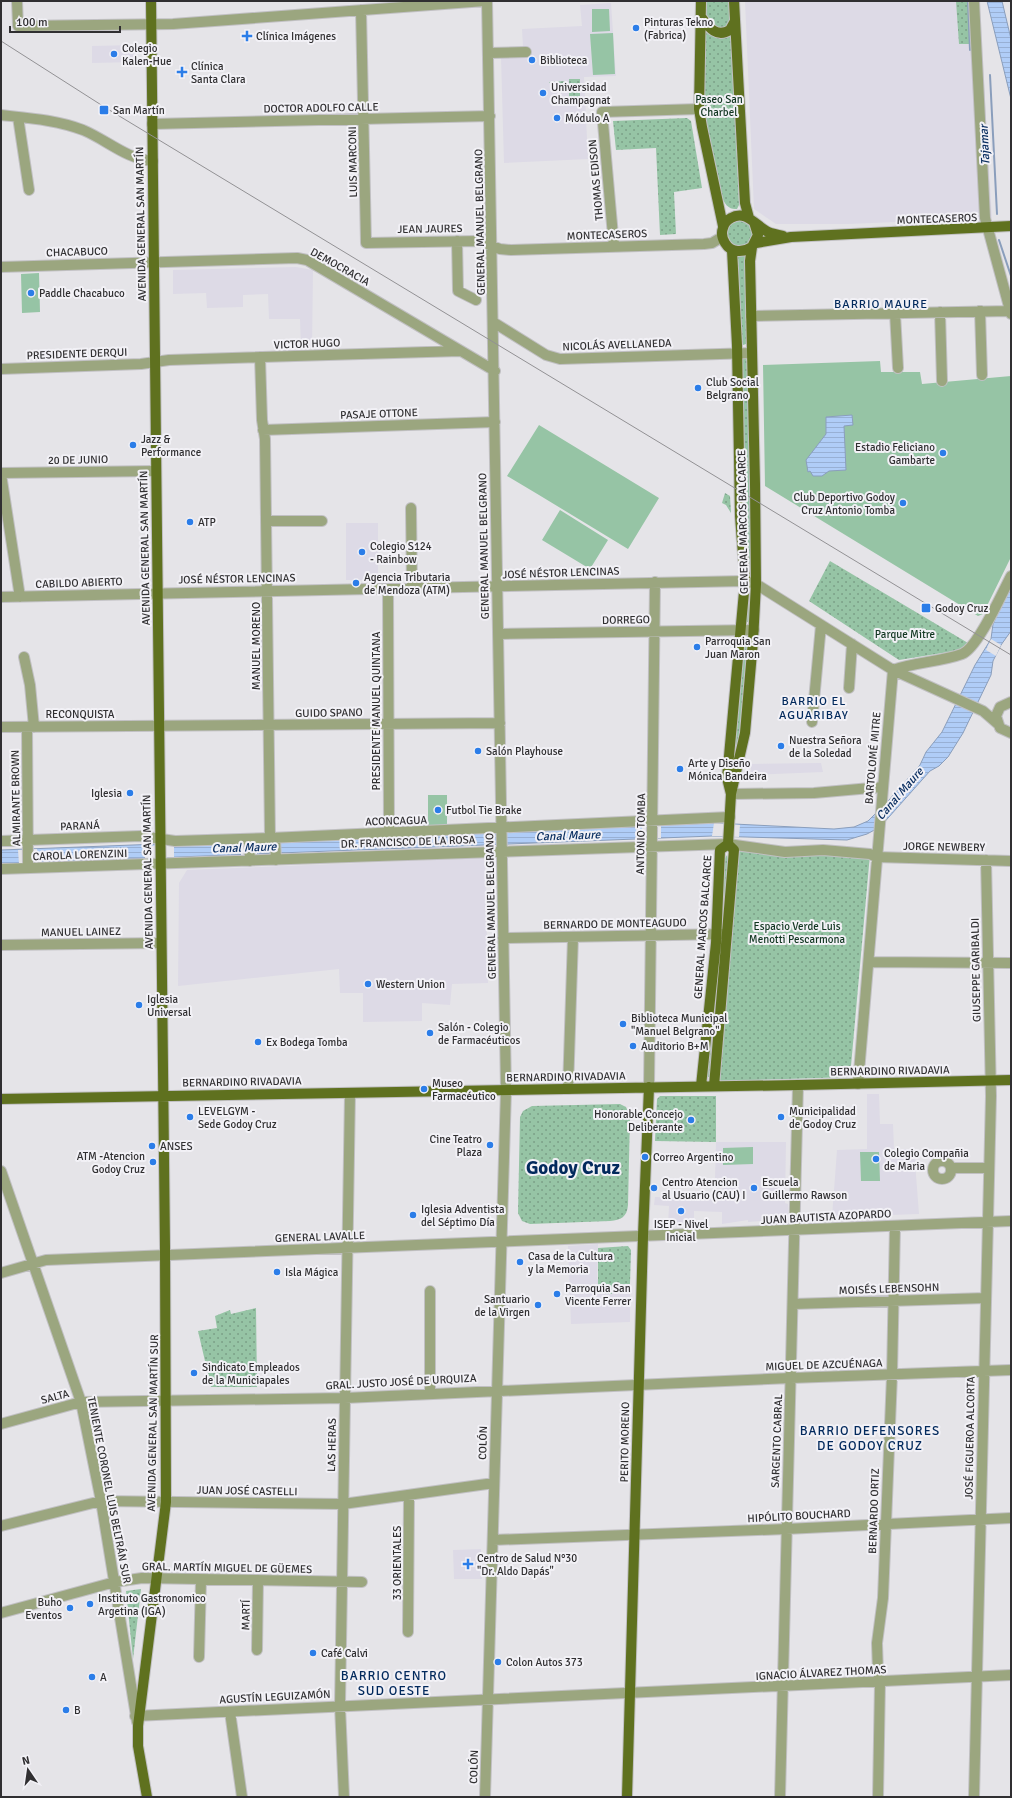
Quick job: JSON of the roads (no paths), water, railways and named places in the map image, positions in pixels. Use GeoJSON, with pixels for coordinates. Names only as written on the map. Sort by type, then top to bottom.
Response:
{"type":"FeatureCollection","features":[{"type":"Feature","properties":{"kind":"main road","name":"AVENIDA GENERAL SAN MARTÍN"},"geometry":{"type":"LineString","coordinates":[[151,1],[162,1095]]}},
{"type":"Feature","properties":{"kind":"main road"},"geometry":{"type":"LineString","coordinates":[[701,1],[702,18],[699,109],[724,226],[722,237],[732,250],[743,251],[754,245],[758,231],[745,203],[734,1]]}},
{"type":"Feature","properties":{"kind":"main road"},"geometry":{"type":"LineString","coordinates":[[702,18],[710,29],[719,33],[730,30],[735,21]]}},
{"type":"Feature","properties":{"kind":"main road"},"geometry":{"type":"LineString","coordinates":[[724,226],[728,220],[735,216],[742,216],[752,220]]}},
{"type":"Feature","properties":{"kind":"main road","name":"MONTECASEROS"},"geometry":{"type":"LineString","coordinates":[[752,220],[769,233],[791,237]]}},
{"type":"Feature","properties":{"kind":"main road","name":"MONTECASEROS"},"geometry":{"type":"LineString","coordinates":[[754,245],[791,237],[1011,226]]}},
{"type":"Feature","properties":{"kind":"main road","name":"GENERAL MARCOS BALCARCE"},"geometry":{"type":"LineString","coordinates":[[701,1086],[716,934],[720,850],[728,840],[732,794],[745,733],[754,630],[756,584],[750,261],[754,245]]}},
{"type":"Feature","properties":{"kind":"main road","name":"GENERAL MARCOS BALCARCE"},"geometry":{"type":"LineString","coordinates":[[732,250],[738,354],[740,501],[745,581],[726,778],[732,794]]}},
{"type":"Feature","properties":{"kind":"main road","name":"GENERAL MARCOS BALCARCE"},"geometry":{"type":"LineString","coordinates":[[714,1086],[734,850],[728,840]]}},
{"type":"Feature","properties":{"kind":"main road","name":"BERNARDINO RIVADAVIA"},"geometry":{"type":"LineString","coordinates":[[1,1099],[1011,1080]]}},
{"type":"Feature","properties":{"kind":"main road","name":"PERITO MORENO"},"geometry":{"type":"LineString","coordinates":[[627,1797],[632,1693],[638,1384],[649,1087]]}},
{"type":"Feature","properties":{"kind":"main road","name":"AVENIDA GENERAL SAN MARTÍN SUR"},"geometry":{"type":"LineString","coordinates":[[147,1797],[138,1746],[137,1716],[166,1502],[165,1255],[162,1095]]}},
{"type":"Feature","properties":{"kind":"street"},"geometry":{"type":"LineString","coordinates":[[17,1],[18,26],[151,24],[486,1]]}},
{"type":"Feature","properties":{"kind":"street","name":"GENERAL MANUEL BELGRANO"},"geometry":{"type":"LineString","coordinates":[[486,1],[489,53],[495,371],[497,586],[506,1090]]}},
{"type":"Feature","properties":{"kind":"street"},"geometry":{"type":"LineString","coordinates":[[751,316],[980,311],[1010,312],[987,228],[974,1]]}},
{"type":"Feature","properties":{"kind":"street","name":"LUIS MARCONI"},"geometry":{"type":"LineString","coordinates":[[361,10],[366,243]]}},
{"type":"Feature","properties":{"kind":"street"},"geometry":{"type":"LineString","coordinates":[[489,53],[526,52]]}},
{"type":"Feature","properties":{"kind":"street","name":"THOMAS EDISON"},"geometry":{"type":"LineString","coordinates":[[614,247],[602,112],[699,109]]}},
{"type":"Feature","properties":{"kind":"street"},"geometry":{"type":"LineString","coordinates":[[1,115],[75,128],[134,158],[153,161]]}},
{"type":"Feature","properties":{"kind":"street","name":"DOCTOR ADOLFO CALLE"},"geometry":{"type":"LineString","coordinates":[[152,124],[490,116]]}},
{"type":"Feature","properties":{"kind":"street"},"geometry":{"type":"LineString","coordinates":[[18,117],[29,190]]}},
{"type":"Feature","properties":{"kind":"street","name":"MONTECASEROS"},"geometry":{"type":"LineString","coordinates":[[492,246],[505,250],[614,247],[712,243],[722,237]]}},
{"type":"Feature","properties":{"kind":"street","name":"JEAN JAURES"},"geometry":{"type":"LineString","coordinates":[[366,243],[479,240],[492,246]]}},
{"type":"Feature","properties":{"kind":"street"},"geometry":{"type":"LineString","coordinates":[[457,241],[458,291],[476,300]]}},
{"type":"Feature","properties":{"kind":"street","name":"DEMOCRACIA"},"geometry":{"type":"LineString","coordinates":[[154,262],[288,257],[307,260],[495,371]]}},
{"type":"Feature","properties":{"kind":"street","name":"CHACABUCO"},"geometry":{"type":"LineString","coordinates":[[1,267],[154,262]]}},
{"type":"Feature","properties":{"kind":"street"},"geometry":{"type":"LineString","coordinates":[[980,311],[982,375]]}},
{"type":"Feature","properties":{"kind":"street"},"geometry":{"type":"LineString","coordinates":[[940,312],[942,381]]}},
{"type":"Feature","properties":{"kind":"street"},"geometry":{"type":"LineString","coordinates":[[895,313],[898,368]]}},
{"type":"Feature","properties":{"kind":"street","name":"NICOLÁS AVELLANEDA"},"geometry":{"type":"LineString","coordinates":[[493,322],[546,355],[560,359],[752,353]]}},
{"type":"Feature","properties":{"kind":"street"},"geometry":{"type":"LineString","coordinates":[[428,352],[433,350],[436,346],[432,335]]}},
{"type":"Feature","properties":{"kind":"street","name":"VICTOR HUGO"},"geometry":{"type":"LineString","coordinates":[[155,362],[460,351]]}},
{"type":"Feature","properties":{"kind":"street","name":"MANUEL MORENO"},"geometry":{"type":"LineString","coordinates":[[260,358],[263,430],[265,439],[268,591],[268,725],[276,856]]}},
{"type":"Feature","properties":{"kind":"street","name":"PRESIDENTE DERQUI"},"geometry":{"type":"LineString","coordinates":[[1,369],[155,362]]}},
{"type":"Feature","properties":{"kind":"street","name":"PASAJE OTTONE"},"geometry":{"type":"LineString","coordinates":[[263,430],[495,422]]}},
{"type":"Feature","properties":{"kind":"street","name":"20 DE JUNIO"},"geometry":{"type":"LineString","coordinates":[[1,474],[156,471]]}},
{"type":"Feature","properties":{"kind":"street"},"geometry":{"type":"LineString","coordinates":[[1,474],[20,597]]}},
{"type":"Feature","properties":{"kind":"street"},"geometry":{"type":"LineString","coordinates":[[411,508],[412,589]]}},
{"type":"Feature","properties":{"kind":"street"},"geometry":{"type":"LineString","coordinates":[[266,521],[322,521]]}},
{"type":"Feature","properties":{"kind":"street"},"geometry":{"type":"LineString","coordinates":[[893,670],[912,664],[953,656],[968,650],[978,639],[1011,576]]}},
{"type":"Feature","properties":{"kind":"street","name":"JOSÉ NÉSTOR LENCINAS"},"geometry":{"type":"LineString","coordinates":[[157,593],[412,589],[745,581],[756,584],[893,670],[980,710],[1004,730],[1011,733]]}},
{"type":"Feature","properties":{"kind":"street","name":"ANTONIO TOMBA"},"geometry":{"type":"LineString","coordinates":[[649,1087],[656,631],[655,582]]}},
{"type":"Feature","properties":{"kind":"street","name":"PRESIDENTE MANUEL QUINTANA"},"geometry":{"type":"LineString","coordinates":[[388,589],[388,833]]}},
{"type":"Feature","properties":{"kind":"street","name":"CABILDO ABIERTO"},"geometry":{"type":"LineString","coordinates":[[1,597],[157,593]]}},
{"type":"Feature","properties":{"kind":"street"},"geometry":{"type":"LineString","coordinates":[[812,722],[821,625]]}},
{"type":"Feature","properties":{"kind":"street","name":"DORREGO"},"geometry":{"type":"LineString","coordinates":[[498,634],[754,630]]}},
{"type":"Feature","properties":{"kind":"street"},"geometry":{"type":"LineString","coordinates":[[849,688],[852,644]]}},
{"type":"Feature","properties":{"kind":"street","name":"ALMIRANTE BROWN"},"geometry":{"type":"LineString","coordinates":[[24,656],[30,685],[31,727],[28,866]]}},
{"type":"Feature","properties":{"kind":"street","name":"BARTOLOMÉ MITRE"},"geometry":{"type":"LineString","coordinates":[[858,1084],[869,962],[880,809],[893,670]]}},
{"type":"Feature","properties":{"kind":"street"},"geometry":{"type":"LineString","coordinates":[[980,710],[1007,703]]}},
{"type":"Feature","properties":{"kind":"street"},"geometry":{"type":"LineString","coordinates":[[998,724],[996,716],[1007,703]]}},
{"type":"Feature","properties":{"kind":"street","name":"GUIDO SPANO"},"geometry":{"type":"LineString","coordinates":[[159,726],[500,723]]}},
{"type":"Feature","properties":{"kind":"street","name":"RECONQUISTA"},"geometry":{"type":"LineString","coordinates":[[1,727],[159,726]]}},
{"type":"Feature","properties":{"kind":"street"},"geometry":{"type":"LineString","coordinates":[[732,794],[814,793],[882,787]]}},
{"type":"Feature","properties":{"kind":"street","name":"ACONCAGUA"},"geometry":{"type":"LineString","coordinates":[[160,842],[249,840],[388,833],[730,821]]}},
{"type":"Feature","properties":{"kind":"street","name":"PARANÁ"},"geometry":{"type":"LineString","coordinates":[[1,841],[28,845],[140,836],[160,842]]}},
{"type":"Feature","properties":{"kind":"street"},"geometry":{"type":"LineString","coordinates":[[249,840],[250,858]]}},
{"type":"Feature","properties":{"kind":"street","name":"DR. FRANCISCO DE LA ROSA"},"geometry":{"type":"LineString","coordinates":[[160,861],[728,840]]}},
{"type":"Feature","properties":{"kind":"street","name":"JORGE NEWBERY"},"geometry":{"type":"LineString","coordinates":[[728,840],[775,851],[793,852],[823,850],[870,854],[876,857],[1011,861]]}},
{"type":"Feature","properties":{"kind":"street","name":"GIUSEPPE GARIBALDI"},"geometry":{"type":"LineString","coordinates":[[986,860],[991,1080]]}},
{"type":"Feature","properties":{"kind":"street","name":"CAROLA LORENZINI"},"geometry":{"type":"LineString","coordinates":[[1,869],[28,866],[160,861]]}},
{"type":"Feature","properties":{"kind":"street","name":"BERNARDO DE MONTEAGUDO"},"geometry":{"type":"LineString","coordinates":[[503,938],[728,934]]}},
{"type":"Feature","properties":{"kind":"street"},"geometry":{"type":"LineString","coordinates":[[568,1089],[573,937]]}},
{"type":"Feature","properties":{"kind":"street","name":"MANUEL LAINEZ"},"geometry":{"type":"LineString","coordinates":[[2,945],[161,943]]}},
{"type":"Feature","properties":{"kind":"street"},"geometry":{"type":"LineString","coordinates":[[869,962],[1011,963]]}},
{"type":"Feature","properties":{"kind":"street","name":"JOSÉ FIGUEROA ALCORTA"},"geometry":{"type":"LineString","coordinates":[[974,1797],[991,1080]]}},
{"type":"Feature","properties":{"kind":"street","name":"SARGENTO CABRAL"},"geometry":{"type":"LineString","coordinates":[[780,1797],[798,1085]]}},
{"type":"Feature","properties":{"kind":"street","name":"COLÓN"},"geometry":{"type":"LineString","coordinates":[[485,1797],[500,1242],[506,1090]]}},
{"type":"Feature","properties":{"kind":"street","name":"LAS HERAS"},"geometry":{"type":"LineString","coordinates":[[344,1797],[340,1706],[341,1582],[350,1093]]}},
{"type":"Feature","properties":{"kind":"street"},"geometry":{"type":"LineString","coordinates":[[951,1168],[989,1168]]}},
{"type":"Feature","properties":{"kind":"street","name":"TENIENTE CORONEL LUIS BELTRÁN SUR"},"geometry":{"type":"LineString","coordinates":[[1,1171],[5,1194],[33,1263],[81,1402],[101,1501],[137,1716]]}},
{"type":"Feature","properties":{"kind":"street","name":"JUAN BAUTISTA AZOPARDO"},"geometry":{"type":"LineString","coordinates":[[643,1236],[1011,1221]]}},
{"type":"Feature","properties":{"kind":"street","name":"BERNARDO ORTIZ"},"geometry":{"type":"LineString","coordinates":[[878,1797],[880,1682],[878,1673],[877,1644],[883,1606],[892,1375],[895,1226]]}},
{"type":"Feature","properties":{"kind":"street","name":"GENERAL LAVALLE"},"geometry":{"type":"LineString","coordinates":[[1,1273],[46,1260],[643,1236]]}},
{"type":"Feature","properties":{"kind":"street"},"geometry":{"type":"LineString","coordinates":[[430,1290],[430,1394]]}},
{"type":"Feature","properties":{"kind":"street","name":"MOISÉS LEBENSOHN"},"geometry":{"type":"LineString","coordinates":[[793,1304],[986,1298]]}},
{"type":"Feature","properties":{"kind":"street","name":"MIGUEL DE AZCUÉNAGA"},"geometry":{"type":"LineString","coordinates":[[638,1384],[1011,1370]]}},
{"type":"Feature","properties":{"kind":"street","name":"GRAL. JUSTO JOSÉ DE URQUIZA"},"geometry":{"type":"LineString","coordinates":[[165,1400],[345,1398],[638,1384]]}},
{"type":"Feature","properties":{"kind":"street","name":"SALTA"},"geometry":{"type":"LineString","coordinates":[[1,1424],[81,1402],[165,1400]]}},
{"type":"Feature","properties":{"kind":"street","name":"JUAN JOSÉ CASTELLI"},"geometry":{"type":"LineString","coordinates":[[1,1526],[101,1501],[343,1504],[494,1483]]}},
{"type":"Feature","properties":{"kind":"street","name":"33 ORIENTALES"},"geometry":{"type":"LineString","coordinates":[[408,1632],[409,1495]]}},
{"type":"Feature","properties":{"kind":"street","name":"HIPÓLITO BOUCHARD"},"geometry":{"type":"LineString","coordinates":[[635,1535],[1011,1518]]}},
{"type":"Feature","properties":{"kind":"street"},"geometry":{"type":"LineString","coordinates":[[493,1540],[635,1535]]}},
{"type":"Feature","properties":{"kind":"street","name":"GRAL. MARTÍN MIGUEL DE GÜEMES"},"geometry":{"type":"LineString","coordinates":[[1,1613],[115,1582],[156,1578],[362,1582]]}},
{"type":"Feature","properties":{"kind":"street"},"geometry":{"type":"LineString","coordinates":[[199,1657],[201,1580]]}},
{"type":"Feature","properties":{"kind":"street","name":"MARTÍ"},"geometry":{"type":"LineString","coordinates":[[257,1650],[258,1580]]}},
{"type":"Feature","properties":{"kind":"street","name":"IGNACIO ÁLVAREZ THOMAS"},"geometry":{"type":"LineString","coordinates":[[632,1693],[1011,1675]]}},
{"type":"Feature","properties":{"kind":"street","name":"AGUSTÍN LEGUIZAMÓN"},"geometry":{"type":"LineString","coordinates":[[137,1716],[632,1693]]}},
{"type":"Feature","properties":{"kind":"street"},"geometry":{"type":"LineString","coordinates":[[230,1712],[242,1797]]}},
{"type":"Feature","properties":{"kind":"water"},"geometry":{"type":"Polygon","coordinates":[[[987,1],[1002,1],[1011,39],[1011,99],[987,1]]]}},
{"type":"Feature","properties":{"kind":"water"},"geometry":{"type":"Polygon","coordinates":[[[852,415],[853,425],[844,426],[846,470],[829,471],[822,476],[813,476],[810,471],[808,472],[806,460],[826,434],[826,417],[852,415]]]}},
{"type":"Feature","properties":{"kind":"water","name":"Canal Maure"},"geometry":{"type":"Polygon","coordinates":[[[1011,585],[1011,631],[1001,645],[993,661],[991,675],[963,733],[948,757],[939,766],[930,771],[880,827],[867,834],[847,840],[712,836],[1,864],[1,850],[714,823],[834,829],[854,827],[868,821],[889,800],[920,765],[926,752],[942,732],[975,665],[991,639],[993,624],[1011,585]]]}},
{"type":"Feature","properties":{"kind":"waterway","name":"Tajamar"},"geometry":{"type":"LineString","coordinates":[[968,1],[970,50]]}},
{"type":"Feature","properties":{"kind":"waterway","name":"Tajamar"},"geometry":{"type":"LineString","coordinates":[[990,75],[997,214]]}},
{"type":"Feature","properties":{"kind":"waterway","name":"Tajamar"},"geometry":{"type":"LineString","coordinates":[[999,240],[1011,276]]}},
{"type":"Feature","properties":{"kind":"tram line"},"geometry":{"type":"LineString","coordinates":[[1,41],[106,108],[1011,655]]}},
{"type":"Feature","properties":{"kind":"place","name":"Pinturas Tekno (Fabrica)"},"geometry":{"type":"Point","coordinates":[636,28]}},
{"type":"Feature","properties":{"kind":"place","name":"Clínica Imágenes"},"geometry":{"type":"Point","coordinates":[247,36]}},
{"type":"Feature","properties":{"kind":"place","name":"Colegio Kalen-Hue"},"geometry":{"type":"Point","coordinates":[114,54]}},
{"type":"Feature","properties":{"kind":"place","name":"Biblioteca"},"geometry":{"type":"Point","coordinates":[532,60]}},
{"type":"Feature","properties":{"kind":"place","name":"Clínica Santa Clara"},"geometry":{"type":"Point","coordinates":[182,72]}},
{"type":"Feature","properties":{"kind":"place","name":"Universidad Champagnat"},"geometry":{"type":"Point","coordinates":[543,93]}},
{"type":"Feature","properties":{"kind":"place","name":"San Martín"},"geometry":{"type":"Point","coordinates":[104,110]}},
{"type":"Feature","properties":{"kind":"place","name":"Módulo A"},"geometry":{"type":"Point","coordinates":[557,118]}},
{"type":"Feature","properties":{"kind":"place","name":"Paddle Chacabuco"},"geometry":{"type":"Point","coordinates":[31,293]}},
{"type":"Feature","properties":{"kind":"place","name":"Club Social Belgrano"},"geometry":{"type":"Point","coordinates":[698,388]}},
{"type":"Feature","properties":{"kind":"place","name":"Jazz & Performance"},"geometry":{"type":"Point","coordinates":[133,445]}},
{"type":"Feature","properties":{"kind":"place","name":"Estadio Feliciano Gambarte"},"geometry":{"type":"Point","coordinates":[943,453]}},
{"type":"Feature","properties":{"kind":"place","name":"Club Deportivo Godoy Cruz Antonio Tomba"},"geometry":{"type":"Point","coordinates":[903,503]}},
{"type":"Feature","properties":{"kind":"place","name":"ATP"},"geometry":{"type":"Point","coordinates":[190,522]}},
{"type":"Feature","properties":{"kind":"place","name":"Colegio S124 - Rainbow"},"geometry":{"type":"Point","coordinates":[362,552]}},
{"type":"Feature","properties":{"kind":"place","name":"Agencia Tributaria de Mendoza (ATM)"},"geometry":{"type":"Point","coordinates":[356,583]}},
{"type":"Feature","properties":{"kind":"place","name":"Godoy Cruz"},"geometry":{"type":"Point","coordinates":[926,608]}},
{"type":"Feature","properties":{"kind":"place","name":"Parroquia San Juan Maron"},"geometry":{"type":"Point","coordinates":[697,647]}},
{"type":"Feature","properties":{"kind":"place","name":"Nuestra Señora de la Soledad"},"geometry":{"type":"Point","coordinates":[781,746]}},
{"type":"Feature","properties":{"kind":"place","name":"Salón Playhouse"},"geometry":{"type":"Point","coordinates":[478,751]}},
{"type":"Feature","properties":{"kind":"place","name":"Arte y Diseño Mónica Bandeira"},"geometry":{"type":"Point","coordinates":[680,769]}},
{"type":"Feature","properties":{"kind":"place","name":"Iglesia"},"geometry":{"type":"Point","coordinates":[130,793]}},
{"type":"Feature","properties":{"kind":"place","name":"Futbol Tie Brake"},"geometry":{"type":"Point","coordinates":[438,810]}},
{"type":"Feature","properties":{"kind":"place","name":"Western Union"},"geometry":{"type":"Point","coordinates":[368,984]}},
{"type":"Feature","properties":{"kind":"place","name":"Iglesia Universal"},"geometry":{"type":"Point","coordinates":[139,1005]}},
{"type":"Feature","properties":{"kind":"place","name":"Biblioteca Municipal \"Manuel Belgrano\""},"geometry":{"type":"Point","coordinates":[623,1024]}},
{"type":"Feature","properties":{"kind":"place","name":"Salón - Colegio de Farmacéuticos"},"geometry":{"type":"Point","coordinates":[430,1033]}},
{"type":"Feature","properties":{"kind":"place","name":"Ex Bodega Tomba"},"geometry":{"type":"Point","coordinates":[258,1042]}},
{"type":"Feature","properties":{"kind":"place","name":"Auditorio B+M"},"geometry":{"type":"Point","coordinates":[633,1046]}},
{"type":"Feature","properties":{"kind":"place","name":"Museo Farmacéutico"},"geometry":{"type":"Point","coordinates":[424,1089]}},
{"type":"Feature","properties":{"kind":"place","name":"LEVELGYM - Sede Godoy Cruz"},"geometry":{"type":"Point","coordinates":[190,1117]}},
{"type":"Feature","properties":{"kind":"place","name":"Municipalidad de Godoy Cruz"},"geometry":{"type":"Point","coordinates":[781,1117]}},
{"type":"Feature","properties":{"kind":"place","name":"Honorable Concejo Deliberante"},"geometry":{"type":"Point","coordinates":[691,1120]}},
{"type":"Feature","properties":{"kind":"place","name":"Cine Teatro Plaza"},"geometry":{"type":"Point","coordinates":[490,1145]}},
{"type":"Feature","properties":{"kind":"place","name":"ANSES"},"geometry":{"type":"Point","coordinates":[152,1146]}},
{"type":"Feature","properties":{"kind":"place","name":"Correo Argentino"},"geometry":{"type":"Point","coordinates":[645,1157]}},
{"type":"Feature","properties":{"kind":"place","name":"Colegio Compañia de Maria"},"geometry":{"type":"Point","coordinates":[876,1159]}},
{"type":"Feature","properties":{"kind":"place","name":"ATM -Atencion Godoy Cruz"},"geometry":{"type":"Point","coordinates":[153,1162]}},
{"type":"Feature","properties":{"kind":"place","name":"Centro Atencion al Usuario (CAU) I"},"geometry":{"type":"Point","coordinates":[654,1188]}},
{"type":"Feature","properties":{"kind":"place","name":"Escuela Guillermo Rawson"},"geometry":{"type":"Point","coordinates":[754,1188]}},
{"type":"Feature","properties":{"kind":"place","name":"ISEP - Nivel Inicial"},"geometry":{"type":"Point","coordinates":[681,1211]}},
{"type":"Feature","properties":{"kind":"place","name":"Iglesia Adventista del Séptimo Día"},"geometry":{"type":"Point","coordinates":[413,1215]}},
{"type":"Feature","properties":{"kind":"place","name":"Casa de la Cultura y la Memoria"},"geometry":{"type":"Point","coordinates":[520,1262]}},
{"type":"Feature","properties":{"kind":"place","name":"Isla Mágica"},"geometry":{"type":"Point","coordinates":[277,1272]}},
{"type":"Feature","properties":{"kind":"place","name":"Parroquia San Vicente Ferrer"},"geometry":{"type":"Point","coordinates":[557,1294]}},
{"type":"Feature","properties":{"kind":"place","name":"Santuario de la Virgen"},"geometry":{"type":"Point","coordinates":[538,1305]}},
{"type":"Feature","properties":{"kind":"place","name":"Sindicato Empleados de la Municiapales"},"geometry":{"type":"Point","coordinates":[194,1373]}},
{"type":"Feature","properties":{"kind":"place","name":"Centro de Salud N°30 \"Dr. Aldo Dapás\""},"geometry":{"type":"Point","coordinates":[468,1564]}},
{"type":"Feature","properties":{"kind":"place","name":"Instituto Gastronomico Argetina (IGA)"},"geometry":{"type":"Point","coordinates":[90,1604]}},
{"type":"Feature","properties":{"kind":"place","name":"Buho Eventos"},"geometry":{"type":"Point","coordinates":[70,1608]}},
{"type":"Feature","properties":{"kind":"place","name":"Café Calvi"},"geometry":{"type":"Point","coordinates":[313,1653]}},
{"type":"Feature","properties":{"kind":"place","name":"Colon Autos 373"},"geometry":{"type":"Point","coordinates":[498,1662]}},
{"type":"Feature","properties":{"kind":"place","name":"A"},"geometry":{"type":"Point","coordinates":[92,1677]}},
{"type":"Feature","properties":{"kind":"place","name":"B"},"geometry":{"type":"Point","coordinates":[66,1710]}},
{"type":"Feature","properties":{"kind":"district","name":"BARRIO MAURE"},"geometry":{"type":"Point","coordinates":[881,304]}},
{"type":"Feature","properties":{"kind":"district","name":"BARRIO EL AGUARIBAY"},"geometry":{"type":"Point","coordinates":[814,708]}},
{"type":"Feature","properties":{"kind":"district","name":"Godoy Cruz"},"geometry":{"type":"Point","coordinates":[573,1168]}},
{"type":"Feature","properties":{"kind":"district","name":"BARRIO DEFENSORES DE GODOY CRUZ"},"geometry":{"type":"Point","coordinates":[870,1438]}},
{"type":"Feature","properties":{"kind":"district","name":"BARRIO CENTRO SUD OESTE"},"geometry":{"type":"Point","coordinates":[394,1684]}},
{"type":"Feature","properties":{"kind":"park label","name":"Paseo San Charbel"},"geometry":{"type":"Point","coordinates":[719,105]}},
{"type":"Feature","properties":{"kind":"park label","name":"Parque Mitre"},"geometry":{"type":"Point","coordinates":[905,634]}},
{"type":"Feature","properties":{"kind":"park label","name":"Espacio Verde Luis Menotti Pescarmona"},"geometry":{"type":"Point","coordinates":[797,932]}}]}
